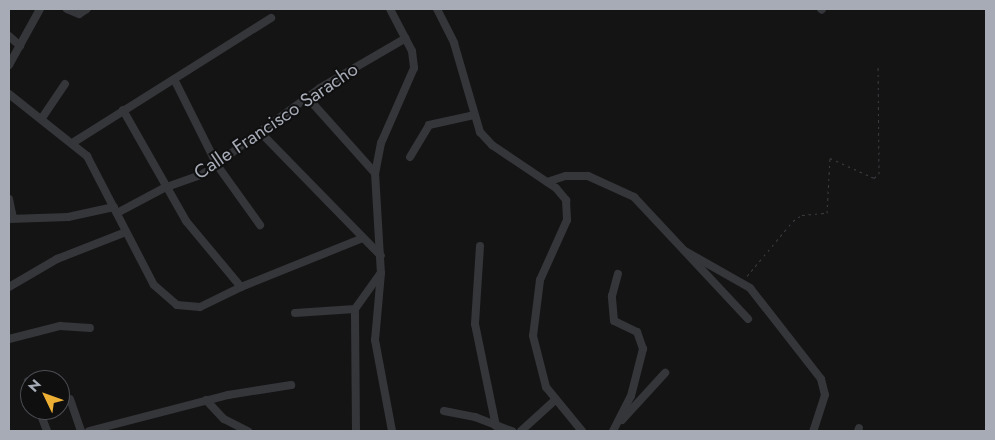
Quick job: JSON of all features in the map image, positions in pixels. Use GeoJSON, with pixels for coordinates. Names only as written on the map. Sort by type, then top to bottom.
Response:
{"type":"FeatureCollection","features":[{"type":"Feature","properties":{"kind":"street"},"geometry":{"type":"LineString","coordinates":[[9,65],[40,9]]}},
{"type":"Feature","properties":{"kind":"street"},"geometry":{"type":"LineString","coordinates":[[67,9],[79,14],[86,9]]}},
{"type":"Feature","properties":{"kind":"street"},"geometry":{"type":"LineString","coordinates":[[390,9],[406,38],[414,60],[413,77],[385,133],[375,173],[381,256],[375,340],[392,431]]}},
{"type":"Feature","properties":{"kind":"street"},"geometry":{"type":"LineString","coordinates":[[437,9],[454,43],[474,115],[492,145],[562,194],[569,208],[567,220],[540,280],[534,319],[536,355],[554,401],[582,431]]}},
{"type":"Feature","properties":{"kind":"street"},"geometry":{"type":"LineString","coordinates":[[74,142],[271,18]]}},
{"type":"Feature","properties":{"kind":"street"},"geometry":{"type":"LineString","coordinates":[[9,36],[20,46]]}},
{"type":"Feature","properties":{"kind":"street","name":"Calle Francisco Saracho"},"geometry":{"type":"LineString","coordinates":[[11,219],[68,217],[116,210],[217,165],[262,134],[307,97],[406,38]]}},
{"type":"Feature","properties":{"kind":"street"},"geometry":{"type":"LineString","coordinates":[[174,79],[217,165],[260,225]]}},
{"type":"Feature","properties":{"kind":"street"},"geometry":{"type":"LineString","coordinates":[[42,118],[65,84]]}},
{"type":"Feature","properties":{"kind":"street"},"geometry":{"type":"LineString","coordinates":[[9,94],[74,142],[92,163],[126,232],[162,295],[193,309],[241,287],[363,238]]}},
{"type":"Feature","properties":{"kind":"street"},"geometry":{"type":"LineString","coordinates":[[307,97],[375,173]]}},
{"type":"Feature","properties":{"kind":"street"},"geometry":{"type":"LineString","coordinates":[[123,110],[164,188],[195,234],[241,287]]}},
{"type":"Feature","properties":{"kind":"street"},"geometry":{"type":"LineString","coordinates":[[410,157],[429,126],[474,115]]}},
{"type":"Feature","properties":{"kind":"street"},"geometry":{"type":"LineString","coordinates":[[262,134],[381,256]]}},
{"type":"Feature","properties":{"kind":"street"},"geometry":{"type":"LineString","coordinates":[[547,182],[576,175],[624,190],[643,204],[686,251],[697,269],[748,319]]}},
{"type":"Feature","properties":{"kind":"street"},"geometry":{"type":"LineString","coordinates":[[9,199],[11,219]]}},
{"type":"Feature","properties":{"kind":"street"},"geometry":{"type":"LineString","coordinates":[[9,287],[57,259],[126,232]]}},
{"type":"Feature","properties":{"kind":"street"},"geometry":{"type":"LineString","coordinates":[[480,246],[475,324],[496,426]]}},
{"type":"Feature","properties":{"kind":"street"},"geometry":{"type":"LineString","coordinates":[[686,251],[742,282],[769,308],[787,340],[821,379],[825,394],[813,431]]}},
{"type":"Feature","properties":{"kind":"street"},"geometry":{"type":"LineString","coordinates":[[356,431],[355,309],[381,273]]}},
{"type":"Feature","properties":{"kind":"street"},"geometry":{"type":"LineString","coordinates":[[618,274],[612,296],[614,321],[632,329],[643,343],[641,363],[621,422]]}},
{"type":"Feature","properties":{"kind":"street"},"geometry":{"type":"LineString","coordinates":[[295,313],[355,309]]}},
{"type":"Feature","properties":{"kind":"street"},"geometry":{"type":"LineString","coordinates":[[9,339],[60,326],[90,328]]}},
{"type":"Feature","properties":{"kind":"street"},"geometry":{"type":"LineString","coordinates":[[613,431],[665,373]]}},
{"type":"Feature","properties":{"kind":"street"},"geometry":{"type":"LineString","coordinates":[[89,431],[206,400],[291,385]]}},
{"type":"Feature","properties":{"kind":"street"},"geometry":{"type":"LineString","coordinates":[[70,400],[81,431]]}},
{"type":"Feature","properties":{"kind":"street"},"geometry":{"type":"LineString","coordinates":[[206,400],[224,419],[248,431]]}},
{"type":"Feature","properties":{"kind":"street"},"geometry":{"type":"LineString","coordinates":[[522,431],[554,401]]}},
{"type":"Feature","properties":{"kind":"street"},"geometry":{"type":"LineString","coordinates":[[444,411],[512,431]]}},
{"type":"Feature","properties":{"kind":"path"},"geometry":{"type":"LineString","coordinates":[[742,282],[793,221],[802,215],[827,213],[830,158],[874,178],[879,174],[878,66]]}}]}
